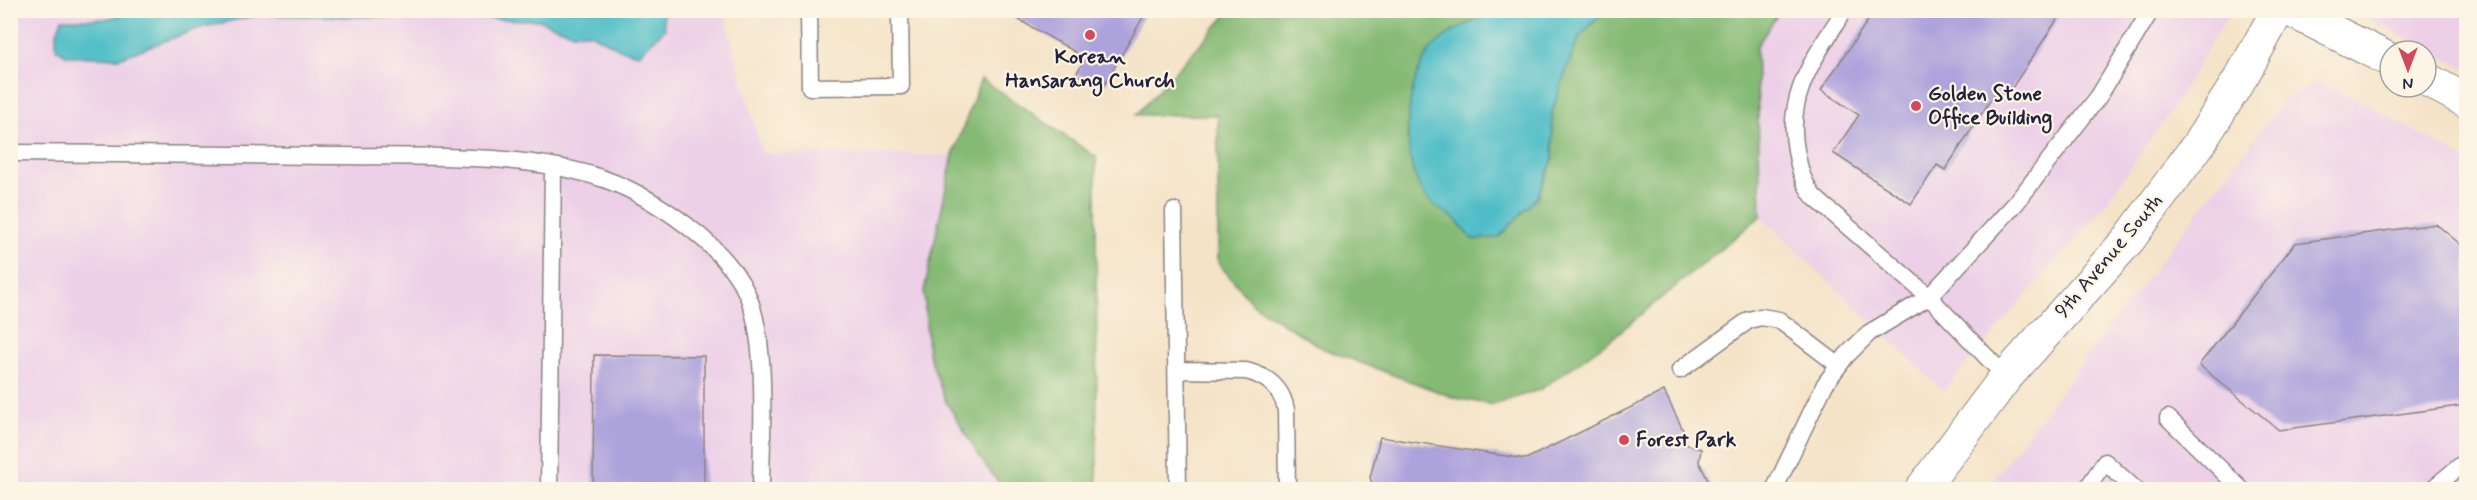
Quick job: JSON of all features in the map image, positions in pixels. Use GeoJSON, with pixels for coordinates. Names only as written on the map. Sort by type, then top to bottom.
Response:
{"type":"FeatureCollection","features":[{"type":"Feature","properties":{"kind":"street","name":"9th Avenue South"},"geometry":{"type":"LineString","coordinates":[[1921,489],[2006,377],[2129,239],[2198,145],[2243,74],[2278,10]]}},
{"type":"Feature","properties":{"kind":"street"},"geometry":{"type":"LineString","coordinates":[[2290,10],[2378,54]]}},
{"type":"Feature","properties":{"kind":"street"},"geometry":{"type":"LineString","coordinates":[[2438,86],[2466,101]]}},
{"type":"Feature","properties":{"kind":"lane"},"geometry":{"type":"LineString","coordinates":[[809,10],[810,87],[822,87],[901,86],[900,10]]}},
{"type":"Feature","properties":{"kind":"lane"},"geometry":{"type":"LineString","coordinates":[[1844,10],[1809,67],[1797,93],[1793,112],[1793,136],[1804,184],[1814,197],[1929,297],[2006,377]]}},
{"type":"Feature","properties":{"kind":"lane"},"geometry":{"type":"LineString","coordinates":[[1774,489],[1825,384],[1838,365],[1869,333],[1929,297],[2016,203],[2099,96],[2151,10]]}},
{"type":"Feature","properties":{"kind":"lane"},"geometry":{"type":"LineString","coordinates":[[10,153],[438,157],[553,168],[604,179],[649,200],[687,226],[733,270],[746,292],[756,316],[759,340],[761,489]]}},
{"type":"Feature","properties":{"kind":"lane"},"geometry":{"type":"LineString","coordinates":[[549,489],[553,168]]}},
{"type":"Feature","properties":{"kind":"lane"},"geometry":{"type":"LineString","coordinates":[[1174,211],[1178,489]]}},
{"type":"Feature","properties":{"kind":"lane"},"geometry":{"type":"LineString","coordinates":[[1680,370],[1749,320],[1761,317],[1779,320],[1838,365]]}},
{"type":"Feature","properties":{"kind":"lane"},"geometry":{"type":"LineString","coordinates":[[1177,370],[1246,371],[1268,380],[1277,388],[1284,399],[1286,410],[1287,489]]}},
{"type":"Feature","properties":{"kind":"lane"},"geometry":{"type":"LineString","coordinates":[[2168,418],[2242,489]]}},
{"type":"Feature","properties":{"kind":"lane"},"geometry":{"type":"LineString","coordinates":[[2431,489],[2466,461]]}},
{"type":"Feature","properties":{"kind":"lane"},"geometry":{"type":"LineString","coordinates":[[2086,489],[2105,462],[2136,489]]}},
{"type":"Feature","properties":{"kind":"shaded area"},"geometry":{"type":"Polygon","coordinates":[[[10,11],[724,11],[762,153],[1096,157],[1097,489],[11,489],[10,11]]]}},
{"type":"Feature","properties":{"kind":"shaded area"},"geometry":{"type":"Polygon","coordinates":[[[1780,11],[2230,11],[2173,107],[2102,209],[1943,391],[1761,216],[1756,47],[1780,11]]]}},
{"type":"Feature","properties":{"kind":"shaded area"},"geometry":{"type":"Polygon","coordinates":[[[2355,11],[2466,11],[2466,70],[2438,55],[2438,39],[2408,39],[2355,11]]]}},
{"type":"Feature","properties":{"kind":"shaded area"},"geometry":{"type":"Polygon","coordinates":[[[2318,82],[2361,101],[2466,160],[2466,489],[1985,490],[2284,100],[2318,82]]]}},
{"type":"Feature","properties":{"kind":"green space"},"geometry":{"type":"Polygon","coordinates":[[[1230,11],[1499,11],[1451,32],[1428,199],[1456,220],[1472,239],[1498,238],[1537,197],[1553,159],[1552,112],[1567,68],[1580,36],[1602,14],[1602,11],[1780,11],[1756,47],[1761,216],[1610,340],[1541,389],[1493,405],[1455,398],[1324,349],[1254,305],[1218,263],[1218,115],[1136,115],[1230,11]]]}},
{"type":"Feature","properties":{"kind":"green space"},"geometry":{"type":"Polygon","coordinates":[[[981,79],[1096,157],[1097,489],[1004,489],[983,462],[945,400],[928,352],[924,291],[953,155],[981,79]]]}},
{"type":"Feature","properties":{"kind":"water"},"geometry":{"type":"Polygon","coordinates":[[[205,10],[662,10],[665,29],[639,54],[622,50],[590,33],[573,33],[538,20],[258,15],[200,28],[119,58],[68,56],[56,49],[56,35],[62,19],[104,19],[141,11],[179,13],[205,10]]]}},
{"type":"Feature","properties":{"kind":"water"},"geometry":{"type":"Polygon","coordinates":[[[1499,10],[1602,10],[1602,14],[1580,36],[1567,68],[1552,112],[1553,159],[1537,197],[1498,238],[1472,239],[1454,218],[1428,199],[1418,184],[1412,165],[1408,121],[1416,78],[1424,59],[1435,45],[1457,29],[1499,10]]]}},
{"type":"Feature","properties":{"kind":"building","name":"Korean Hansarang Church"},"geometry":{"type":"Polygon","coordinates":[[[1008,10],[1147,10],[1102,89],[1076,74],[1086,58],[1007,13],[1008,10]]]}},
{"type":"Feature","properties":{"kind":"building","name":"Golden Stone Office Building"},"geometry":{"type":"Polygon","coordinates":[[[1869,10],[2049,10],[2059,17],[2006,97],[1997,90],[1945,170],[1937,165],[1911,204],[1833,153],[1859,115],[1821,90],[1873,13],[1869,10]]]}},
{"type":"Feature","properties":{"kind":"building"},"geometry":{"type":"Polygon","coordinates":[[[2436,224],[2466,249],[2466,405],[2279,430],[2199,365],[2295,243],[2436,224]]]}},
{"type":"Feature","properties":{"kind":"building"},"geometry":{"type":"Polygon","coordinates":[[[594,355],[704,356],[704,490],[593,490],[594,355]]]}},
{"type":"Feature","properties":{"kind":"building","name":"Forest Park"},"geometry":{"type":"Polygon","coordinates":[[[1664,391],[1684,432],[1682,443],[1701,449],[1699,462],[1713,490],[1375,490],[1370,478],[1380,437],[1526,459],[1664,391]]]}},
{"type":"Feature","properties":{"kind":"place","name":"Korean Hansarang Church"},"geometry":{"type":"Point","coordinates":[1090,35]}},
{"type":"Feature","properties":{"kind":"place","name":"Golden Stone Office Building"},"geometry":{"type":"Point","coordinates":[1916,106]}},
{"type":"Feature","properties":{"kind":"place","name":"Forest Park"},"geometry":{"type":"Point","coordinates":[1624,440]}}]}
